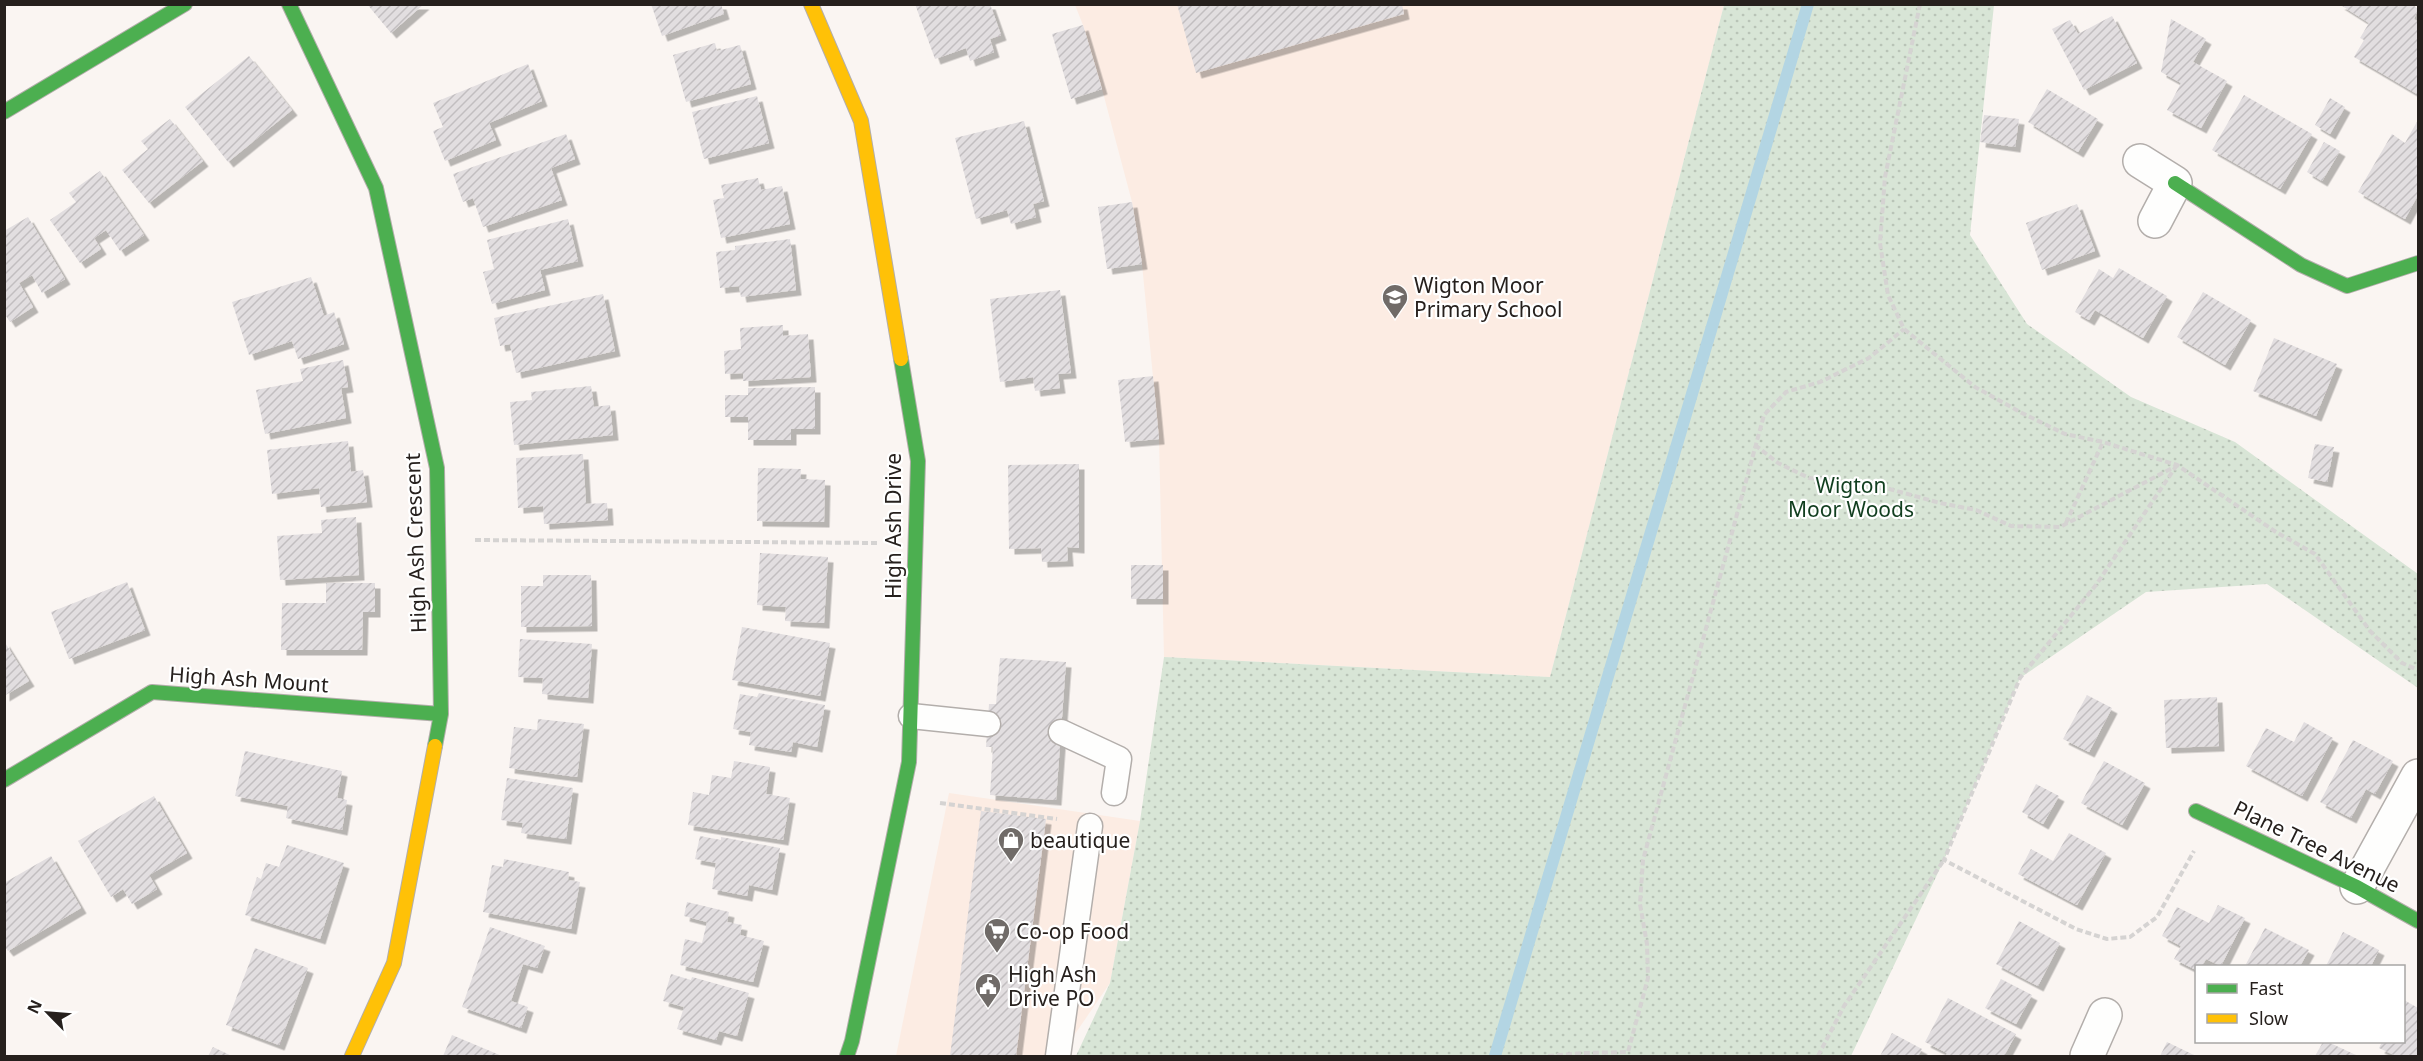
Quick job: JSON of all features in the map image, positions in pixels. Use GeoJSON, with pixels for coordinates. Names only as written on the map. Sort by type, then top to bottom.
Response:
{"type":"FeatureCollection","features":[{"type":"Feature","properties":{"kind":"street"},"geometry":{"type":"LineString","coordinates":[[4,112],[184,4]]}},
{"type":"Feature","properties":{"kind":"street","name":"High Ash Crescent"},"geometry":{"type":"LineString","coordinates":[[289,4],[376,188],[437,468],[441,714],[394,963],[352,1056]]}},
{"type":"Feature","properties":{"kind":"street","name":"High Ash Drive"},"geometry":{"type":"LineString","coordinates":[[810,4],[861,121],[918,461],[909,762],[847,1056]]}},
{"type":"Feature","properties":{"kind":"street"},"geometry":{"type":"LineString","coordinates":[[2140,161],[2301,265],[2348,286],[2418,263]]}},
{"type":"Feature","properties":{"kind":"street"},"geometry":{"type":"LineString","coordinates":[[2154,221],[2175,183]]}},
{"type":"Feature","properties":{"kind":"street","name":"High Ash Mount"},"geometry":{"type":"LineString","coordinates":[[4,780],[152,692],[441,714]]}},
{"type":"Feature","properties":{"kind":"street"},"geometry":{"type":"LineString","coordinates":[[2357,887],[2418,776]]}},
{"type":"Feature","properties":{"kind":"street","name":"Plane Tree Avenue"},"geometry":{"type":"LineString","coordinates":[[2196,811],[2357,887],[2418,921]]}},
{"type":"Feature","properties":{"kind":"street"},"geometry":{"type":"LineString","coordinates":[[2087,1056],[2105,1015]]}},
{"type":"Feature","properties":{"kind":"lane"},"geometry":{"type":"LineString","coordinates":[[911,716],[988,724]]}},
{"type":"Feature","properties":{"kind":"lane"},"geometry":{"type":"LineString","coordinates":[[1061,732],[1119,759],[1114,794]]}},
{"type":"Feature","properties":{"kind":"lane"},"geometry":{"type":"LineString","coordinates":[[1058,1056],[1090,826]]}},
{"type":"Feature","properties":{"kind":"path"},"geometry":{"type":"LineString","coordinates":[[1920,4],[1885,177],[1880,243],[1888,295],[1904,329],[1975,387],[2065,434],[2103,442],[2177,465],[2276,532],[2315,554],[2370,631],[2402,663],[2418,670]]}},
{"type":"Feature","properties":{"kind":"path"},"geometry":{"type":"LineString","coordinates":[[1548,1056],[1585,1053],[1628,1054],[1648,978],[1647,944],[1640,904],[1643,860],[1764,415],[1786,392],[1821,382],[1869,358],[1904,329]]}},
{"type":"Feature","properties":{"kind":"path"},"geometry":{"type":"LineString","coordinates":[[2066,524],[2103,442]]}},
{"type":"Feature","properties":{"kind":"path"},"geometry":{"type":"LineString","coordinates":[[1755,445],[1778,463],[1809,478],[1875,484],[1940,503],[1976,510],[2011,526],[2061,527],[2177,465]]}},
{"type":"Feature","properties":{"kind":"path"},"geometry":{"type":"LineString","coordinates":[[1818,1056],[1844,1006],[1944,860],[2020,678],[2096,585],[2177,465]]}},
{"type":"Feature","properties":{"kind":"path"},"geometry":{"type":"LineString","coordinates":[[438,540],[915,543]]}},
{"type":"Feature","properties":{"kind":"path"},"geometry":{"type":"LineString","coordinates":[[903,798],[1051,817],[1090,826]]}},
{"type":"Feature","properties":{"kind":"path"},"geometry":{"type":"LineString","coordinates":[[1944,860],[2076,929],[2107,939],[2130,937],[2157,917],[2213,818]]}},
{"type":"Feature","properties":{"kind":"shaded area","name":"Wigton Moor Primary School"},"geometry":{"type":"Polygon","coordinates":[[[1075,5],[1724,5],[1550,677],[1164,657],[1159,439],[1142,264],[1132,202],[1102,89],[1075,5]]]}},
{"type":"Feature","properties":{"kind":"shaded area"},"geometry":{"type":"Polygon","coordinates":[[[949,793],[1140,821],[1110,983],[1075,1034],[1066,1056],[896,1056],[949,793]]]}},
{"type":"Feature","properties":{"kind":"green space","name":"Wigton Moor Woods"},"geometry":{"type":"Polygon","coordinates":[[[1724,5],[1994,5],[1970,235],[2027,324],[2131,397],[2235,442],[2418,574],[2418,688],[2267,584],[2146,592],[2020,678],[1944,860],[1851,1056],[1076,1056],[1110,983],[1140,821],[1164,657],[1550,677],[1724,5]]]}},
{"type":"Feature","properties":{"kind":"building"},"geometry":{"type":"Polygon","coordinates":[[[367,4],[424,4],[391,33],[367,4]]]}},
{"type":"Feature","properties":{"kind":"building"},"geometry":{"type":"Polygon","coordinates":[[[651,4],[721,4],[724,14],[662,36],[651,4]]]}},
{"type":"Feature","properties":{"kind":"building"},"geometry":{"type":"Polygon","coordinates":[[[915,4],[990,4],[1001,35],[990,39],[994,52],[970,61],[966,48],[935,59],[915,4]]]}},
{"type":"Feature","properties":{"kind":"building"},"geometry":{"type":"Polygon","coordinates":[[[1177,4],[1402,4],[1404,14],[1196,73],[1177,4]]]}},
{"type":"Feature","properties":{"kind":"building"},"geometry":{"type":"Polygon","coordinates":[[[2339,4],[2412,4],[2418,9],[2414,19],[2418,22],[2417,94],[2354,57],[2364,40],[2360,38],[2369,23],[2339,4]]]}},
{"type":"Feature","properties":{"kind":"building"},"geometry":{"type":"Polygon","coordinates":[[[2112,16],[2137,63],[2084,90],[2052,29],[2070,20],[2078,34],[2112,16]]]}},
{"type":"Feature","properties":{"kind":"building"},"geometry":{"type":"Polygon","coordinates":[[[2171,19],[2206,39],[2193,62],[2227,81],[2201,128],[2167,110],[2181,83],[2161,72],[2171,19]]]}},
{"type":"Feature","properties":{"kind":"building"},"geometry":{"type":"Polygon","coordinates":[[[1083,25],[1102,89],[1071,99],[1052,34],[1083,25]]]}},
{"type":"Feature","properties":{"kind":"building"},"geometry":{"type":"Polygon","coordinates":[[[715,43],[717,51],[740,45],[751,84],[686,102],[673,55],[715,43]]]}},
{"type":"Feature","properties":{"kind":"building"},"geometry":{"type":"Polygon","coordinates":[[[249,56],[292,110],[228,162],[185,107],[249,56]]]}},
{"type":"Feature","properties":{"kind":"building"},"geometry":{"type":"Polygon","coordinates":[[[528,64],[542,101],[489,123],[496,140],[445,161],[433,131],[443,127],[433,103],[528,64]]]}},
{"type":"Feature","properties":{"kind":"building"},"geometry":{"type":"Polygon","coordinates":[[[2047,89],[2098,119],[2078,152],[2028,122],[2047,89]]]}},
{"type":"Feature","properties":{"kind":"building"},"geometry":{"type":"Polygon","coordinates":[[[2244,95],[2312,134],[2280,189],[2212,150],[2244,95]]]}},
{"type":"Feature","properties":{"kind":"building"},"geometry":{"type":"Polygon","coordinates":[[[757,96],[769,143],[704,159],[692,112],[757,96]]]}},
{"type":"Feature","properties":{"kind":"building"},"geometry":{"type":"Polygon","coordinates":[[[2330,98],[2345,107],[2330,134],[2315,125],[2330,98]]]}},
{"type":"Feature","properties":{"kind":"building"},"geometry":{"type":"Polygon","coordinates":[[[1984,115],[2019,119],[2015,147],[1980,142],[1984,115]]]}},
{"type":"Feature","properties":{"kind":"building"},"geometry":{"type":"Polygon","coordinates":[[[170,119],[203,161],[149,203],[122,170],[148,149],[141,141],[170,119]]]}},
{"type":"Feature","properties":{"kind":"building"},"geometry":{"type":"Polygon","coordinates":[[[2418,120],[2418,195],[2405,219],[2358,192],[2392,134],[2405,143],[2418,120]]]}},
{"type":"Feature","properties":{"kind":"building"},"geometry":{"type":"Polygon","coordinates":[[[1024,121],[1044,201],[1033,204],[1036,217],[1011,224],[1007,210],[976,219],[955,138],[1024,121]]]}},
{"type":"Feature","properties":{"kind":"building"},"geometry":{"type":"Polygon","coordinates":[[[566,134],[575,159],[551,168],[562,200],[483,227],[473,198],[463,202],[453,174],[566,134]]]}},
{"type":"Feature","properties":{"kind":"building"},"geometry":{"type":"Polygon","coordinates":[[[2324,142],[2340,151],[2322,181],[2307,172],[2324,142]]]}},
{"type":"Feature","properties":{"kind":"building"},"geometry":{"type":"Polygon","coordinates":[[[100,171],[144,235],[120,251],[106,230],[94,238],[101,249],[80,263],[50,220],[76,202],[69,193],[100,171]]]}},
{"type":"Feature","properties":{"kind":"building"},"geometry":{"type":"Polygon","coordinates":[[[758,178],[761,190],[782,186],[790,224],[721,238],[713,200],[724,198],[721,185],[758,178]]]}},
{"type":"Feature","properties":{"kind":"building"},"geometry":{"type":"Polygon","coordinates":[[[1132,202],[1142,264],[1107,269],[1098,207],[1132,202]]]}},
{"type":"Feature","properties":{"kind":"building"},"geometry":{"type":"Polygon","coordinates":[[[2077,204],[2095,251],[2042,270],[2026,223],[2077,204]]]}},
{"type":"Feature","properties":{"kind":"building"},"geometry":{"type":"Polygon","coordinates":[[[28,217],[65,279],[42,293],[32,275],[19,283],[33,307],[10,322],[4,313],[4,231],[28,217]]]}},
{"type":"Feature","properties":{"kind":"building"},"geometry":{"type":"Polygon","coordinates":[[[568,219],[578,261],[540,270],[545,290],[492,304],[483,272],[494,269],[487,240],[568,219]]]}},
{"type":"Feature","properties":{"kind":"building"},"geometry":{"type":"Polygon","coordinates":[[[790,239],[796,290],[741,297],[739,286],[720,288],[716,252],[735,250],[735,246],[790,239]]]}},
{"type":"Feature","properties":{"kind":"building"},"geometry":{"type":"Polygon","coordinates":[[[2119,268],[2167,296],[2143,338],[2095,310],[2089,320],[2075,312],[2099,269],[2113,278],[2119,268]]]}},
{"type":"Feature","properties":{"kind":"building"},"geometry":{"type":"Polygon","coordinates":[[[311,277],[324,316],[334,312],[344,344],[298,359],[292,341],[249,355],[232,302],[311,277]]]}},
{"type":"Feature","properties":{"kind":"building"},"geometry":{"type":"Polygon","coordinates":[[[1060,290],[1071,373],[1058,374],[1060,388],[1035,391],[1033,377],[1000,382],[990,299],[1060,290]]]}},
{"type":"Feature","properties":{"kind":"building"},"geometry":{"type":"Polygon","coordinates":[[[2203,292],[2251,320],[2225,365],[2177,337],[2203,292]]]}},
{"type":"Feature","properties":{"kind":"building"},"geometry":{"type":"Polygon","coordinates":[[[603,294],[615,351],[516,373],[510,344],[500,346],[494,318],[603,294]]]}},
{"type":"Feature","properties":{"kind":"building"},"geometry":{"type":"Polygon","coordinates":[[[783,325],[783,336],[808,334],[811,377],[743,381],[743,373],[725,374],[724,351],[741,349],[740,328],[783,325]]]}},
{"type":"Feature","properties":{"kind":"building"},"geometry":{"type":"Polygon","coordinates":[[[2274,338],[2337,364],[2316,416],[2253,391],[2274,338]]]}},
{"type":"Feature","properties":{"kind":"building"},"geometry":{"type":"Polygon","coordinates":[[[343,360],[348,387],[341,388],[346,418],[265,434],[256,390],[303,381],[300,369],[343,360]]]}},
{"type":"Feature","properties":{"kind":"building"},"geometry":{"type":"Polygon","coordinates":[[[1153,376],[1159,439],[1125,442],[1118,380],[1153,376]]]}},
{"type":"Feature","properties":{"kind":"building"},"geometry":{"type":"Polygon","coordinates":[[[591,386],[594,407],[610,405],[613,435],[514,445],[510,402],[532,400],[531,392],[591,386]]]}},
{"type":"Feature","properties":{"kind":"building"},"geometry":{"type":"Polygon","coordinates":[[[815,387],[815,429],[791,429],[791,440],[748,440],[748,417],[725,417],[725,395],[748,395],[748,388],[815,387]]]}},
{"type":"Feature","properties":{"kind":"building"},"geometry":{"type":"Polygon","coordinates":[[[348,441],[351,472],[363,470],[367,502],[321,507],[319,488],[272,494],[267,450],[348,441]]]}},
{"type":"Feature","properties":{"kind":"building"},"geometry":{"type":"Polygon","coordinates":[[[2315,444],[2334,447],[2327,482],[2308,478],[2315,444]]]}},
{"type":"Feature","properties":{"kind":"building"},"geometry":{"type":"Polygon","coordinates":[[[583,454],[586,504],[607,503],[608,520],[544,524],[543,506],[518,508],[516,458],[583,454]]]}},
{"type":"Feature","properties":{"kind":"building"},"geometry":{"type":"Polygon","coordinates":[[[1079,464],[1079,548],[1067,547],[1068,561],[1042,562],[1041,548],[1009,549],[1008,465],[1079,464]]]}},
{"type":"Feature","properties":{"kind":"building"},"geometry":{"type":"Polygon","coordinates":[[[758,468],[801,469],[800,479],[825,480],[824,522],[757,521],[758,468]]]}},
{"type":"Feature","properties":{"kind":"building"},"geometry":{"type":"Polygon","coordinates":[[[356,517],[359,575],[280,580],[277,536],[322,533],[321,520],[356,517]]]}},
{"type":"Feature","properties":{"kind":"building"},"geometry":{"type":"Polygon","coordinates":[[[760,553],[828,557],[824,623],[785,621],[786,607],[757,605],[760,553]]]}},
{"type":"Feature","properties":{"kind":"building"},"geometry":{"type":"Polygon","coordinates":[[[1131,565],[1163,565],[1163,599],[1131,599],[1131,565]]]}},
{"type":"Feature","properties":{"kind":"building"},"geometry":{"type":"Polygon","coordinates":[[[543,575],[591,575],[592,626],[521,627],[521,586],[543,586],[543,575]]]}},
{"type":"Feature","properties":{"kind":"building"},"geometry":{"type":"Polygon","coordinates":[[[127,582],[145,630],[69,659],[51,612],[127,582]]]}},
{"type":"Feature","properties":{"kind":"building"},"geometry":{"type":"Polygon","coordinates":[[[326,583],[375,583],[375,612],[363,612],[362,650],[281,650],[282,603],[326,603],[326,583]]]}},
{"type":"Feature","properties":{"kind":"building"},"geometry":{"type":"Polygon","coordinates":[[[742,627],[830,643],[820,696],[732,680],[742,627]]]}},
{"type":"Feature","properties":{"kind":"building"},"geometry":{"type":"Polygon","coordinates":[[[520,639],[592,644],[588,698],[542,694],[543,678],[518,677],[520,639]]]}},
{"type":"Feature","properties":{"kind":"building"},"geometry":{"type":"Polygon","coordinates":[[[4,641],[29,681],[4,696],[4,641]]]}},
{"type":"Feature","properties":{"kind":"building"},"geometry":{"type":"Polygon","coordinates":[[[1000,658],[1066,662],[1056,800],[990,795],[993,747],[986,747],[989,704],[996,704],[1000,658]]]}},
{"type":"Feature","properties":{"kind":"building"},"geometry":{"type":"Polygon","coordinates":[[[759,693],[825,705],[817,747],[793,742],[791,752],[749,745],[751,732],[733,729],[740,694],[757,697],[759,693]]]}},
{"type":"Feature","properties":{"kind":"building"},"geometry":{"type":"Polygon","coordinates":[[[2087,695],[2112,708],[2089,752],[2063,739],[2087,695]]]}},
{"type":"Feature","properties":{"kind":"building"},"geometry":{"type":"Polygon","coordinates":[[[2217,697],[2219,746],[2166,748],[2164,700],[2217,697]]]}},
{"type":"Feature","properties":{"kind":"building"},"geometry":{"type":"Polygon","coordinates":[[[538,719],[584,724],[577,777],[509,768],[514,727],[537,730],[538,719]]]}},
{"type":"Feature","properties":{"kind":"building"},"geometry":{"type":"Polygon","coordinates":[[[2304,722],[2333,738],[2302,796],[2246,766],[2266,728],[2294,742],[2304,722]]]}},
{"type":"Feature","properties":{"kind":"building"},"geometry":{"type":"Polygon","coordinates":[[[2353,740],[2393,761],[2375,794],[2366,789],[2351,818],[2320,802],[2353,740]]]}},
{"type":"Feature","properties":{"kind":"building"},"geometry":{"type":"Polygon","coordinates":[[[245,751],[342,771],[337,798],[347,800],[342,830],[286,818],[288,806],[235,796],[245,751]]]}},
{"type":"Feature","properties":{"kind":"building"},"geometry":{"type":"Polygon","coordinates":[[[734,761],[770,767],[766,794],[790,798],[783,840],[688,825],[693,792],[709,795],[712,775],[731,778],[734,761]]]}},
{"type":"Feature","properties":{"kind":"building"},"geometry":{"type":"Polygon","coordinates":[[[2104,761],[2145,783],[2122,825],[2081,803],[2104,761]]]}},
{"type":"Feature","properties":{"kind":"building"},"geometry":{"type":"Polygon","coordinates":[[[507,778],[573,788],[566,839],[521,833],[523,823],[501,820],[507,778]]]}},
{"type":"Feature","properties":{"kind":"building"},"geometry":{"type":"Polygon","coordinates":[[[2036,784],[2059,796],[2043,824],[2022,812],[2036,784]]]}},
{"type":"Feature","properties":{"kind":"building"},"geometry":{"type":"Polygon","coordinates":[[[154,796],[187,853],[149,875],[157,889],[132,904],[123,889],[111,897],[78,841],[154,796]]]}},
{"type":"Feature","properties":{"kind":"building"},"geometry":{"type":"Polygon","coordinates":[[[981,811],[1046,819],[1016,1056],[950,1056],[981,811]]]}},
{"type":"Feature","properties":{"kind":"building"},"geometry":{"type":"Polygon","coordinates":[[[2069,833],[2106,853],[2077,905],[2018,874],[2031,849],[2053,861],[2069,833]]]}},
{"type":"Feature","properties":{"kind":"building"},"geometry":{"type":"Polygon","coordinates":[[[700,836],[721,840],[721,837],[780,848],[772,890],[749,885],[747,896],[712,889],[716,863],[695,859],[700,836]]]}},
{"type":"Feature","properties":{"kind":"building"},"geometry":{"type":"Polygon","coordinates":[[[287,845],[344,863],[320,939],[245,915],[257,877],[261,879],[266,863],[279,867],[287,845]]]}},
{"type":"Feature","properties":{"kind":"building"},"geometry":{"type":"Polygon","coordinates":[[[51,856],[81,908],[8,951],[4,946],[4,883],[51,856]]]}},
{"type":"Feature","properties":{"kind":"building"},"geometry":{"type":"Polygon","coordinates":[[[504,859],[569,872],[568,880],[580,882],[571,929],[483,912],[492,865],[503,867],[504,859]]]}},
{"type":"Feature","properties":{"kind":"building"},"geometry":{"type":"Polygon","coordinates":[[[687,902],[729,912],[727,922],[742,925],[740,935],[764,941],[753,982],[680,965],[685,939],[702,943],[707,922],[684,916],[687,902]]]}},
{"type":"Feature","properties":{"kind":"building"},"geometry":{"type":"Polygon","coordinates":[[[2218,905],[2245,918],[2222,965],[2206,959],[2203,965],[2195,965],[2195,970],[2174,959],[2181,946],[2162,936],[2177,907],[2209,923],[2218,905]]]}},
{"type":"Feature","properties":{"kind":"building"},"geometry":{"type":"Polygon","coordinates":[[[2019,921],[2060,943],[2038,986],[1996,964],[2019,921]]]}},
{"type":"Feature","properties":{"kind":"building"},"geometry":{"type":"Polygon","coordinates":[[[490,927],[545,946],[537,968],[523,964],[511,1001],[528,1007],[521,1028],[462,1007],[490,927]]]}},
{"type":"Feature","properties":{"kind":"building"},"geometry":{"type":"Polygon","coordinates":[[[2265,928],[2309,950],[2301,965],[2246,965],[2265,928]]]}},
{"type":"Feature","properties":{"kind":"building"},"geometry":{"type":"Polygon","coordinates":[[[2343,932],[2379,950],[2372,965],[2326,965],[2343,932]]]}},
{"type":"Feature","properties":{"kind":"building"},"geometry":{"type":"Polygon","coordinates":[[[255,948],[308,968],[279,1045],[226,1025],[255,948]]]}},
{"type":"Feature","properties":{"kind":"building"},"geometry":{"type":"Polygon","coordinates":[[[671,974],[691,980],[692,977],[749,993],[737,1036],[719,1031],[716,1040],[677,1029],[684,1007],[663,1001],[671,974]]]}},
{"type":"Feature","properties":{"kind":"building"},"geometry":{"type":"Polygon","coordinates":[[[2001,979],[2032,995],[2016,1024],[1985,1008],[2001,979]]]}},
{"type":"Feature","properties":{"kind":"building"},"geometry":{"type":"Polygon","coordinates":[[[1948,998],[2016,1034],[2004,1056],[1946,1056],[1947,1053],[1925,1042],[1948,998]]]}},
{"type":"Feature","properties":{"kind":"building"},"geometry":{"type":"Polygon","coordinates":[[[2405,1001],[2418,1008],[2418,1056],[2396,1056],[2379,1048],[2382,1043],[2405,1043],[2405,1001]]]}},
{"type":"Feature","properties":{"kind":"building"},"geometry":{"type":"Polygon","coordinates":[[[1892,1033],[1922,1049],[1918,1056],[1880,1056],[1892,1033]]]}},
{"type":"Feature","properties":{"kind":"building"},"geometry":{"type":"Polygon","coordinates":[[[452,1035],[502,1056],[443,1056],[452,1035]]]}},
{"type":"Feature","properties":{"kind":"building"},"geometry":{"type":"Polygon","coordinates":[[[2167,1042],[2196,1056],[2160,1056],[2167,1042]]]}},
{"type":"Feature","properties":{"kind":"building"},"geometry":{"type":"Polygon","coordinates":[[[2322,1043],[2330,1043],[2358,1056],[2315,1056],[2322,1043]]]}},
{"type":"Feature","properties":{"kind":"building"},"geometry":{"type":"Polygon","coordinates":[[[213,1047],[232,1056],[208,1056],[213,1047]]]}},
{"type":"Feature","properties":{"kind":"waterway"},"geometry":{"type":"LineString","coordinates":[[1495,1056],[1808,4]]}},
{"type":"Feature","properties":{"kind":"traffic: fast"},"geometry":{"type":"LineString","coordinates":[[4,112],[185,4]]}},
{"type":"Feature","properties":{"kind":"traffic: fast"},"geometry":{"type":"LineString","coordinates":[[289,4],[376,188],[437,468],[441,714],[435,746]]}},
{"type":"Feature","properties":{"kind":"traffic: fast"},"geometry":{"type":"LineString","coordinates":[[2175,183],[2301,265],[2347,286],[2418,263]]}},
{"type":"Feature","properties":{"kind":"traffic: fast"},"geometry":{"type":"LineString","coordinates":[[847,1056],[909,762],[918,461],[901,359]]}},
{"type":"Feature","properties":{"kind":"traffic: fast"},"geometry":{"type":"LineString","coordinates":[[4,780],[152,692],[441,714]]}},
{"type":"Feature","properties":{"kind":"traffic: fast"},"geometry":{"type":"LineString","coordinates":[[2196,811],[2357,887],[2418,921]]}},
{"type":"Feature","properties":{"kind":"traffic: slow"},"geometry":{"type":"LineString","coordinates":[[811,4],[861,121],[901,359]]}},
{"type":"Feature","properties":{"kind":"traffic: slow"},"geometry":{"type":"LineString","coordinates":[[352,1056],[394,963],[435,746]]}},
{"type":"Feature","properties":{"kind":"place","name":"Wigton Moor Primary School"},"geometry":{"type":"Point","coordinates":[1395,320]}},
{"type":"Feature","properties":{"kind":"place","name":"beautique"},"geometry":{"type":"Point","coordinates":[1011,863]}},
{"type":"Feature","properties":{"kind":"place","name":"Co-op Food"},"geometry":{"type":"Point","coordinates":[997,954]}},
{"type":"Feature","properties":{"kind":"place","name":"High Ash Drive PO"},"geometry":{"type":"Point","coordinates":[988,1009]}}]}
